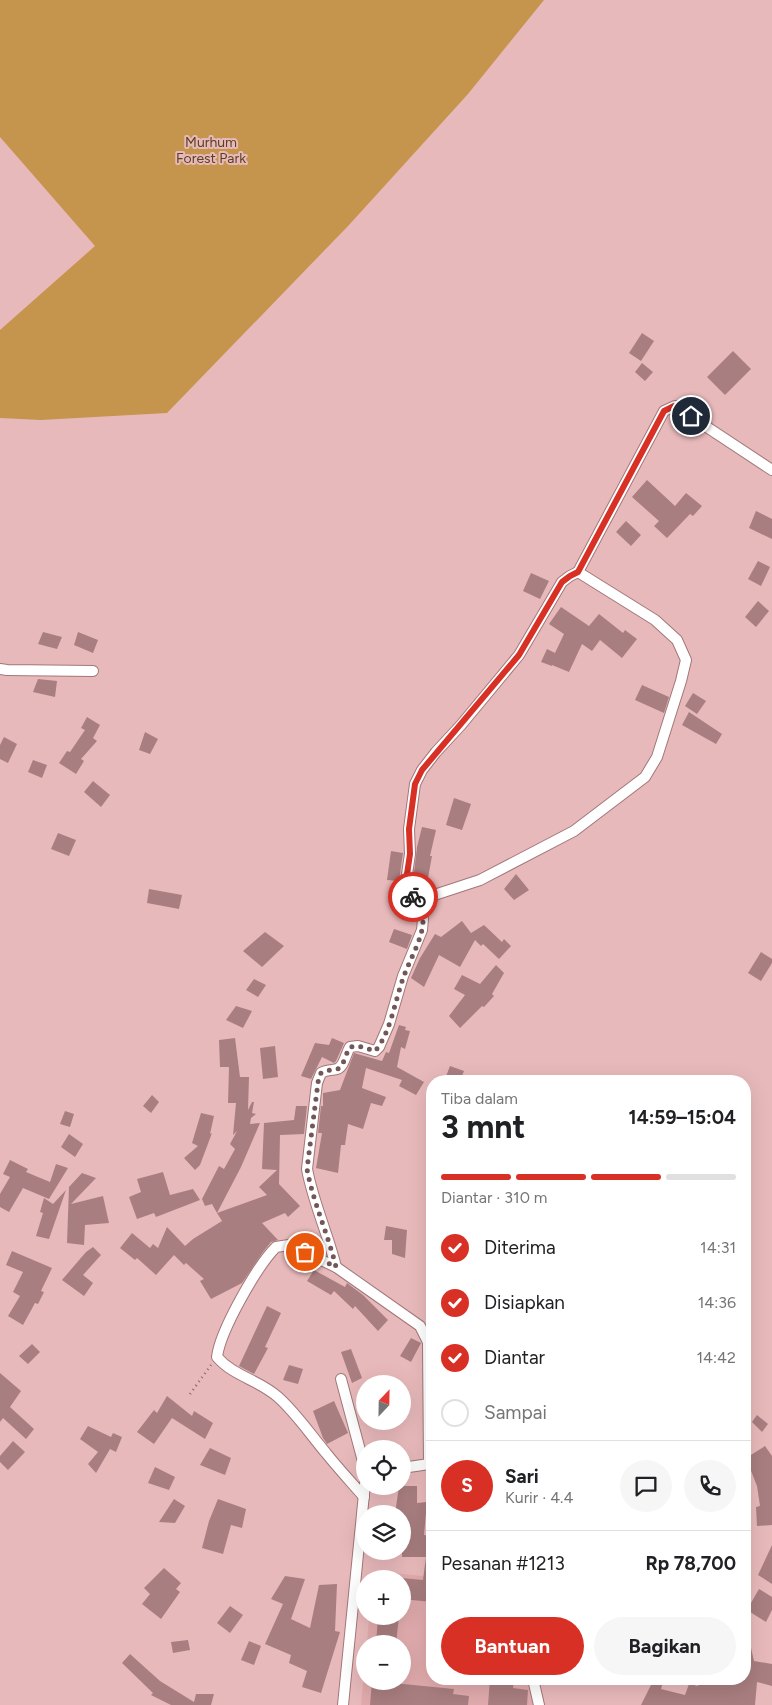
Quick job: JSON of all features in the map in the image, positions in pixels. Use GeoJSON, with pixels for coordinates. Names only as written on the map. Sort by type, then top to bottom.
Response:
{"type":"FeatureCollection","features":[{"type":"Feature","properties":{"kind":"street"},"geometry":{"type":"LineString","coordinates":[[336,1267],[307,1169],[317,1082],[321,1073],[338,1069],[342,1066],[350,1047],[358,1046],[375,1051],[379,1048],[422,930],[424,919],[422,910],[407,887],[406,881],[410,854],[411,803],[415,784],[422,770],[519,655],[562,582],[578,572],[664,411],[674,406],[772,470]]}},
{"type":"Feature","properties":{"kind":"street"},"geometry":{"type":"LineString","coordinates":[[416,901],[480,880],[574,830],[645,777],[657,757],[686,660],[677,640],[655,620],[578,572]]}},
{"type":"Feature","properties":{"kind":"street"},"geometry":{"type":"LineString","coordinates":[[0,669],[93,671]]}},
{"type":"Feature","properties":{"kind":"street"},"geometry":{"type":"LineString","coordinates":[[342,1705],[364,1497],[280,1398],[259,1384],[223,1365],[216,1357],[218,1347],[232,1315],[262,1264],[276,1247],[289,1245],[336,1267],[420,1326],[426,1337]]}},
{"type":"Feature","properties":{"kind":"street"},"geometry":{"type":"LineString","coordinates":[[341,1379],[357,1440]]}},
{"type":"Feature","properties":{"kind":"street"},"geometry":{"type":"LineString","coordinates":[[411,1468],[426,1467]]}},
{"type":"Feature","properties":{"kind":"street"},"geometry":{"type":"LineString","coordinates":[[534,1685],[539,1705]]}},
{"type":"Feature","properties":{"kind":"path"},"geometry":{"type":"LineString","coordinates":[[190,1394],[216,1357]]}},
{"type":"Feature","properties":{"kind":"shaded area"},"geometry":{"type":"Polygon","coordinates":[[[411,1575],[426,1576],[426,1685],[531,1685],[533,1705],[361,1705],[362,1690],[411,1690],[411,1635],[368,1635],[368,1625],[411,1625],[411,1575]]]}},
{"type":"Feature","properties":{"kind":"green space","name":"Murhum Forest Park"},"geometry":{"type":"Polygon","coordinates":[[[0,0],[544,0],[468,94],[349,225],[167,413],[41,420],[0,418],[0,330],[95,246],[0,137],[0,0]]]}},
{"type":"Feature","properties":{"kind":"building"},"geometry":{"type":"Polygon","coordinates":[[[642,333],[654,341],[641,361],[629,353],[642,333]]]}},
{"type":"Feature","properties":{"kind":"building"},"geometry":{"type":"Polygon","coordinates":[[[733,351],[751,369],[725,395],[707,377],[733,351]]]}},
{"type":"Feature","properties":{"kind":"building"},"geometry":{"type":"Polygon","coordinates":[[[642,363],[653,372],[645,381],[635,372],[642,363]]]}},
{"type":"Feature","properties":{"kind":"building"},"geometry":{"type":"Polygon","coordinates":[[[647,480],[675,506],[686,493],[702,506],[693,516],[690,514],[667,538],[654,526],[659,521],[632,497],[647,480]]]}},
{"type":"Feature","properties":{"kind":"building"},"geometry":{"type":"Polygon","coordinates":[[[756,511],[772,519],[772,539],[749,528],[756,511]]]}},
{"type":"Feature","properties":{"kind":"building"},"geometry":{"type":"Polygon","coordinates":[[[626,521],[641,535],[631,546],[616,532],[626,521]]]}},
{"type":"Feature","properties":{"kind":"building"},"geometry":{"type":"Polygon","coordinates":[[[758,561],[770,567],[761,586],[748,579],[758,561]]]}},
{"type":"Feature","properties":{"kind":"building"},"geometry":{"type":"Polygon","coordinates":[[[531,573],[549,581],[540,599],[523,591],[531,573]]]}},
{"type":"Feature","properties":{"kind":"building"},"geometry":{"type":"Polygon","coordinates":[[[758,601],[769,611],[756,627],[745,617],[758,601]]]}},
{"type":"Feature","properties":{"kind":"building"},"geometry":{"type":"Polygon","coordinates":[[[561,607],[589,626],[599,614],[623,633],[625,630],[637,639],[622,658],[600,640],[592,651],[582,644],[569,672],[541,662],[547,649],[555,653],[564,634],[549,624],[561,607]]]}},
{"type":"Feature","properties":{"kind":"building"},"geometry":{"type":"Polygon","coordinates":[[[43,632],[62,637],[57,649],[38,644],[43,632]]]}},
{"type":"Feature","properties":{"kind":"building"},"geometry":{"type":"Polygon","coordinates":[[[78,632],[98,640],[93,653],[74,645],[78,632]]]}},
{"type":"Feature","properties":{"kind":"building"},"geometry":{"type":"Polygon","coordinates":[[[38,679],[57,681],[55,697],[33,692],[38,679]]]}},
{"type":"Feature","properties":{"kind":"building"},"geometry":{"type":"Polygon","coordinates":[[[642,685],[669,697],[664,713],[635,700],[642,685]]]}},
{"type":"Feature","properties":{"kind":"building"},"geometry":{"type":"Polygon","coordinates":[[[693,693],[706,701],[697,714],[685,706],[693,693]]]}},
{"type":"Feature","properties":{"kind":"building"},"geometry":{"type":"Polygon","coordinates":[[[689,712],[722,734],[716,744],[682,725],[689,712]]]}},
{"type":"Feature","properties":{"kind":"building"},"geometry":{"type":"Polygon","coordinates":[[[87,717],[100,725],[93,738],[97,741],[81,759],[84,761],[76,774],[59,763],[67,751],[70,752],[85,730],[81,728],[87,717]]]}},
{"type":"Feature","properties":{"kind":"building"},"geometry":{"type":"Polygon","coordinates":[[[145,732],[158,739],[150,754],[139,750],[145,732]]]}},
{"type":"Feature","properties":{"kind":"building"},"geometry":{"type":"Polygon","coordinates":[[[4,737],[17,744],[8,763],[0,759],[0,745],[4,737]]]}},
{"type":"Feature","properties":{"kind":"building"},"geometry":{"type":"Polygon","coordinates":[[[33,760],[47,765],[42,778],[28,772],[33,760]]]}},
{"type":"Feature","properties":{"kind":"building"},"geometry":{"type":"Polygon","coordinates":[[[93,781],[110,795],[101,807],[84,792],[93,781]]]}},
{"type":"Feature","properties":{"kind":"building"},"geometry":{"type":"Polygon","coordinates":[[[454,798],[471,804],[462,830],[446,825],[454,798]]]}},
{"type":"Feature","properties":{"kind":"building"},"geometry":{"type":"Polygon","coordinates":[[[422,827],[436,830],[430,856],[432,856],[426,889],[415,887],[413,881],[417,847],[422,827]]]}},
{"type":"Feature","properties":{"kind":"building"},"geometry":{"type":"Polygon","coordinates":[[[58,833],[76,840],[69,856],[51,849],[58,833]]]}},
{"type":"Feature","properties":{"kind":"building"},"geometry":{"type":"Polygon","coordinates":[[[391,851],[403,853],[399,881],[387,880],[391,851]]]}},
{"type":"Feature","properties":{"kind":"building"},"geometry":{"type":"Polygon","coordinates":[[[516,874],[529,890],[514,900],[504,889],[516,874]]]}},
{"type":"Feature","properties":{"kind":"building"},"geometry":{"type":"Polygon","coordinates":[[[149,889],[182,895],[179,909],[147,903],[149,889]]]}},
{"type":"Feature","properties":{"kind":"building"},"geometry":{"type":"Polygon","coordinates":[[[462,921],[471,933],[484,925],[502,942],[504,939],[511,946],[499,959],[483,944],[481,946],[475,940],[460,967],[439,955],[424,987],[411,978],[420,958],[435,934],[441,937],[462,921]]]}},
{"type":"Feature","properties":{"kind":"building"},"geometry":{"type":"Polygon","coordinates":[[[394,929],[412,935],[407,949],[389,942],[394,929]]]}},
{"type":"Feature","properties":{"kind":"building"},"geometry":{"type":"Polygon","coordinates":[[[265,932],[284,946],[262,967],[243,951],[265,932]]]}},
{"type":"Feature","properties":{"kind":"building"},"geometry":{"type":"Polygon","coordinates":[[[761,952],[772,959],[772,963],[761,981],[748,973],[761,952]]]}},
{"type":"Feature","properties":{"kind":"building"},"geometry":{"type":"Polygon","coordinates":[[[496,965],[504,973],[492,994],[494,996],[460,1028],[449,1016],[465,995],[454,989],[462,975],[480,984],[496,965]]]}},
{"type":"Feature","properties":{"kind":"building"},"geometry":{"type":"Polygon","coordinates":[[[254,979],[266,985],[258,997],[246,990],[254,979]]]}},
{"type":"Feature","properties":{"kind":"building"},"geometry":{"type":"Polygon","coordinates":[[[236,1006],[252,1011],[243,1028],[226,1020],[236,1006]]]}},
{"type":"Feature","properties":{"kind":"building"},"geometry":{"type":"Polygon","coordinates":[[[399,1025],[406,1027],[405,1030],[410,1031],[405,1049],[401,1047],[397,1067],[424,1082],[416,1095],[399,1086],[402,1080],[366,1068],[362,1088],[386,1097],[382,1106],[371,1103],[363,1129],[348,1124],[345,1145],[341,1145],[338,1173],[316,1168],[322,1133],[318,1133],[321,1106],[323,1106],[323,1093],[340,1090],[354,1053],[382,1061],[386,1052],[389,1053],[399,1025]]]}},
{"type":"Feature","properties":{"kind":"building"},"geometry":{"type":"Polygon","coordinates":[[[235,1038],[240,1077],[249,1077],[248,1110],[252,1102],[254,1102],[252,1113],[256,1114],[251,1118],[250,1124],[260,1123],[241,1167],[217,1213],[212,1204],[205,1206],[202,1199],[219,1166],[224,1169],[235,1149],[230,1144],[237,1131],[233,1135],[236,1103],[228,1103],[229,1067],[220,1067],[219,1040],[235,1038]]]}},
{"type":"Feature","properties":{"kind":"building"},"geometry":{"type":"Polygon","coordinates":[[[332,1038],[344,1043],[336,1061],[334,1063],[322,1057],[311,1079],[301,1076],[315,1043],[329,1045],[332,1038]]]}},
{"type":"Feature","properties":{"kind":"building"},"geometry":{"type":"Polygon","coordinates":[[[275,1046],[278,1077],[263,1079],[260,1048],[275,1046]]]}},
{"type":"Feature","properties":{"kind":"building"},"geometry":{"type":"Polygon","coordinates":[[[450,1066],[464,1071],[462,1075],[447,1075],[450,1066]]]}},
{"type":"Feature","properties":{"kind":"building"},"geometry":{"type":"Polygon","coordinates":[[[152,1095],[159,1102],[151,1113],[143,1106],[152,1095]]]}},
{"type":"Feature","properties":{"kind":"building"},"geometry":{"type":"Polygon","coordinates":[[[296,1106],[307,1106],[304,1134],[280,1135],[279,1184],[300,1206],[288,1217],[285,1213],[262,1223],[278,1240],[271,1242],[242,1283],[211,1299],[200,1281],[204,1279],[186,1263],[184,1265],[174,1255],[156,1275],[137,1258],[135,1260],[120,1248],[132,1233],[150,1248],[153,1244],[158,1248],[167,1227],[185,1246],[222,1221],[217,1213],[267,1195],[259,1187],[277,1170],[262,1169],[264,1123],[294,1120],[296,1106]]]}},
{"type":"Feature","properties":{"kind":"building"},"geometry":{"type":"Polygon","coordinates":[[[65,1111],[74,1114],[70,1127],[60,1124],[65,1111]]]}},
{"type":"Feature","properties":{"kind":"building"},"geometry":{"type":"Polygon","coordinates":[[[201,1113],[214,1116],[210,1134],[212,1133],[200,1165],[195,1170],[184,1158],[198,1146],[192,1143],[201,1113]]]}},
{"type":"Feature","properties":{"kind":"building"},"geometry":{"type":"Polygon","coordinates":[[[69,1134],[83,1144],[75,1157],[61,1147],[69,1134]]]}},
{"type":"Feature","properties":{"kind":"building"},"geometry":{"type":"Polygon","coordinates":[[[10,1160],[28,1169],[26,1172],[50,1182],[56,1164],[68,1168],[49,1199],[23,1188],[9,1212],[0,1207],[0,1194],[10,1177],[3,1174],[10,1160]]]}},
{"type":"Feature","properties":{"kind":"building"},"geometry":{"type":"Polygon","coordinates":[[[163,1172],[170,1195],[193,1189],[200,1200],[156,1217],[154,1213],[137,1219],[129,1197],[141,1192],[137,1179],[163,1172]]]}},
{"type":"Feature","properties":{"kind":"building"},"geometry":{"type":"Polygon","coordinates":[[[82,1173],[96,1178],[71,1204],[103,1196],[109,1223],[85,1225],[84,1245],[67,1243],[69,1187],[82,1173]]]}},
{"type":"Feature","properties":{"kind":"building"},"geometry":{"type":"Polygon","coordinates":[[[66,1190],[49,1239],[36,1236],[43,1213],[40,1212],[44,1198],[53,1204],[66,1190]]]}},
{"type":"Feature","properties":{"kind":"building"},"geometry":{"type":"Polygon","coordinates":[[[386,1226],[407,1230],[405,1258],[392,1254],[392,1240],[384,1240],[386,1226]]]}},
{"type":"Feature","properties":{"kind":"building"},"geometry":{"type":"Polygon","coordinates":[[[93,1247],[101,1255],[83,1275],[93,1283],[84,1296],[62,1280],[86,1252],[93,1247]]]}},
{"type":"Feature","properties":{"kind":"building"},"geometry":{"type":"Polygon","coordinates":[[[12,1251],[52,1268],[41,1291],[44,1292],[38,1304],[35,1303],[23,1325],[8,1316],[20,1296],[13,1292],[23,1272],[6,1265],[12,1251]]]}},
{"type":"Feature","properties":{"kind":"building"},"geometry":{"type":"Polygon","coordinates":[[[314,1270],[345,1287],[347,1283],[363,1295],[388,1320],[378,1331],[355,1306],[353,1309],[334,1291],[331,1295],[307,1281],[314,1270]]]}},
{"type":"Feature","properties":{"kind":"building"},"geometry":{"type":"Polygon","coordinates":[[[267,1306],[281,1313],[265,1347],[268,1348],[254,1374],[239,1366],[267,1306]]]}},
{"type":"Feature","properties":{"kind":"building"},"geometry":{"type":"Polygon","coordinates":[[[411,1338],[421,1343],[411,1362],[400,1356],[411,1338]]]}},
{"type":"Feature","properties":{"kind":"building"},"geometry":{"type":"Polygon","coordinates":[[[32,1344],[40,1352],[28,1364],[19,1356],[32,1344]]]}},
{"type":"Feature","properties":{"kind":"building"},"geometry":{"type":"Polygon","coordinates":[[[351,1349],[361,1375],[356,1375],[356,1381],[352,1383],[341,1352],[351,1349]]]}},
{"type":"Feature","properties":{"kind":"building"},"geometry":{"type":"Polygon","coordinates":[[[289,1365],[303,1369],[298,1384],[283,1380],[289,1365]]]}},
{"type":"Feature","properties":{"kind":"building"},"geometry":{"type":"Polygon","coordinates":[[[0,1373],[21,1391],[10,1407],[34,1429],[26,1439],[3,1418],[0,1422],[0,1373]]]}},
{"type":"Feature","properties":{"kind":"building"},"geometry":{"type":"Polygon","coordinates":[[[167,1396],[192,1416],[194,1411],[213,1423],[205,1439],[172,1418],[154,1444],[137,1432],[154,1410],[157,1413],[167,1396]]]}},
{"type":"Feature","properties":{"kind":"building"},"geometry":{"type":"Polygon","coordinates":[[[334,1401],[348,1433],[327,1444],[313,1411],[334,1401]]]}},
{"type":"Feature","properties":{"kind":"building"},"geometry":{"type":"Polygon","coordinates":[[[757,1415],[768,1424],[762,1432],[752,1422],[757,1415]]]}},
{"type":"Feature","properties":{"kind":"building"},"geometry":{"type":"Polygon","coordinates":[[[88,1426],[111,1437],[113,1433],[122,1437],[116,1452],[110,1449],[96,1473],[88,1464],[98,1452],[80,1439],[88,1426]]]}},
{"type":"Feature","properties":{"kind":"building"},"geometry":{"type":"Polygon","coordinates":[[[13,1441],[25,1452],[8,1470],[0,1462],[0,1456],[13,1441]]]}},
{"type":"Feature","properties":{"kind":"building"},"geometry":{"type":"Polygon","coordinates":[[[765,1446],[772,1456],[772,1525],[757,1526],[756,1507],[760,1506],[757,1486],[751,1471],[751,1455],[765,1446]]]}},
{"type":"Feature","properties":{"kind":"building"},"geometry":{"type":"Polygon","coordinates":[[[210,1448],[231,1458],[225,1475],[200,1465],[210,1448]]]}},
{"type":"Feature","properties":{"kind":"building"},"geometry":{"type":"Polygon","coordinates":[[[155,1467],[175,1477],[169,1490],[148,1483],[155,1467]]]}},
{"type":"Feature","properties":{"kind":"building"},"geometry":{"type":"Polygon","coordinates":[[[411,1486],[417,1486],[417,1503],[426,1502],[424,1535],[426,1535],[426,1557],[411,1557],[411,1505],[396,1505],[398,1495],[411,1495],[411,1486]]]}},
{"type":"Feature","properties":{"kind":"building"},"geometry":{"type":"Polygon","coordinates":[[[174,1499],[185,1506],[175,1523],[159,1522],[174,1499]]]}},
{"type":"Feature","properties":{"kind":"building"},"geometry":{"type":"Polygon","coordinates":[[[218,1499],[246,1509],[242,1528],[231,1525],[223,1554],[202,1548],[209,1521],[218,1499]]]}},
{"type":"Feature","properties":{"kind":"building"},"geometry":{"type":"Polygon","coordinates":[[[772,1545],[772,1584],[758,1575],[772,1545]]]}},
{"type":"Feature","properties":{"kind":"building"},"geometry":{"type":"Polygon","coordinates":[[[426,1557],[426,1601],[411,1600],[411,1579],[423,1580],[426,1557]]]}},
{"type":"Feature","properties":{"kind":"building"},"geometry":{"type":"Polygon","coordinates":[[[164,1568],[181,1583],[176,1589],[180,1592],[161,1619],[142,1604],[150,1594],[144,1588],[164,1568]]]}},
{"type":"Feature","properties":{"kind":"building"},"geometry":{"type":"Polygon","coordinates":[[[285,1576],[305,1579],[291,1619],[310,1628],[319,1585],[337,1584],[335,1631],[340,1632],[321,1693],[302,1687],[307,1671],[289,1663],[291,1655],[265,1644],[283,1604],[271,1599],[285,1576]]]}},
{"type":"Feature","properties":{"kind":"building"},"geometry":{"type":"Polygon","coordinates":[[[759,1589],[772,1597],[772,1610],[766,1622],[751,1613],[751,1603],[759,1589]]]}},
{"type":"Feature","properties":{"kind":"building"},"geometry":{"type":"Polygon","coordinates":[[[230,1606],[243,1615],[230,1633],[217,1623],[230,1606]]]}},
{"type":"Feature","properties":{"kind":"building"},"geometry":{"type":"Polygon","coordinates":[[[377,1625],[398,1625],[397,1635],[377,1635],[377,1625]]]}},
{"type":"Feature","properties":{"kind":"building"},"geometry":{"type":"Polygon","coordinates":[[[188,1640],[190,1650],[173,1653],[171,1642],[188,1640]]]}},
{"type":"Feature","properties":{"kind":"building"},"geometry":{"type":"Polygon","coordinates":[[[249,1641],[261,1646],[254,1665],[241,1660],[249,1641]]]}},
{"type":"Feature","properties":{"kind":"building"},"geometry":{"type":"Polygon","coordinates":[[[751,1648],[754,1661],[772,1664],[772,1686],[757,1682],[755,1705],[641,1705],[651,1685],[662,1685],[661,1689],[685,1695],[689,1685],[751,1685],[751,1648]]]}},
{"type":"Feature","properties":{"kind":"building"},"geometry":{"type":"Polygon","coordinates":[[[130,1654],[160,1681],[194,1702],[196,1694],[214,1694],[211,1705],[171,1705],[151,1695],[153,1693],[122,1663],[130,1654]]]}},
{"type":"Feature","properties":{"kind":"building"},"geometry":{"type":"Polygon","coordinates":[[[411,1685],[454,1689],[453,1694],[469,1696],[468,1705],[370,1705],[371,1690],[411,1690],[411,1685]]]}},
{"type":"Feature","properties":{"kind":"building"},"geometry":{"type":"Polygon","coordinates":[[[490,1685],[513,1685],[513,1688],[528,1690],[527,1705],[488,1705],[490,1685]]]}},
{"type":"Feature","properties":{"kind":"way so far"},"geometry":{"type":"LineString","coordinates":[[305,1252],[336,1267],[307,1169],[319,1075],[324,1071],[338,1069],[342,1066],[347,1050],[350,1047],[358,1046],[369,1051],[375,1051],[379,1048],[422,930],[424,919],[422,910],[413,897]]}},
{"type":"Feature","properties":{"kind":"route"},"geometry":{"type":"LineString","coordinates":[[413,897],[406,881],[410,854],[409,829],[415,784],[422,770],[519,655],[562,582],[578,572],[664,411],[674,406],[691,416]]}}]}
